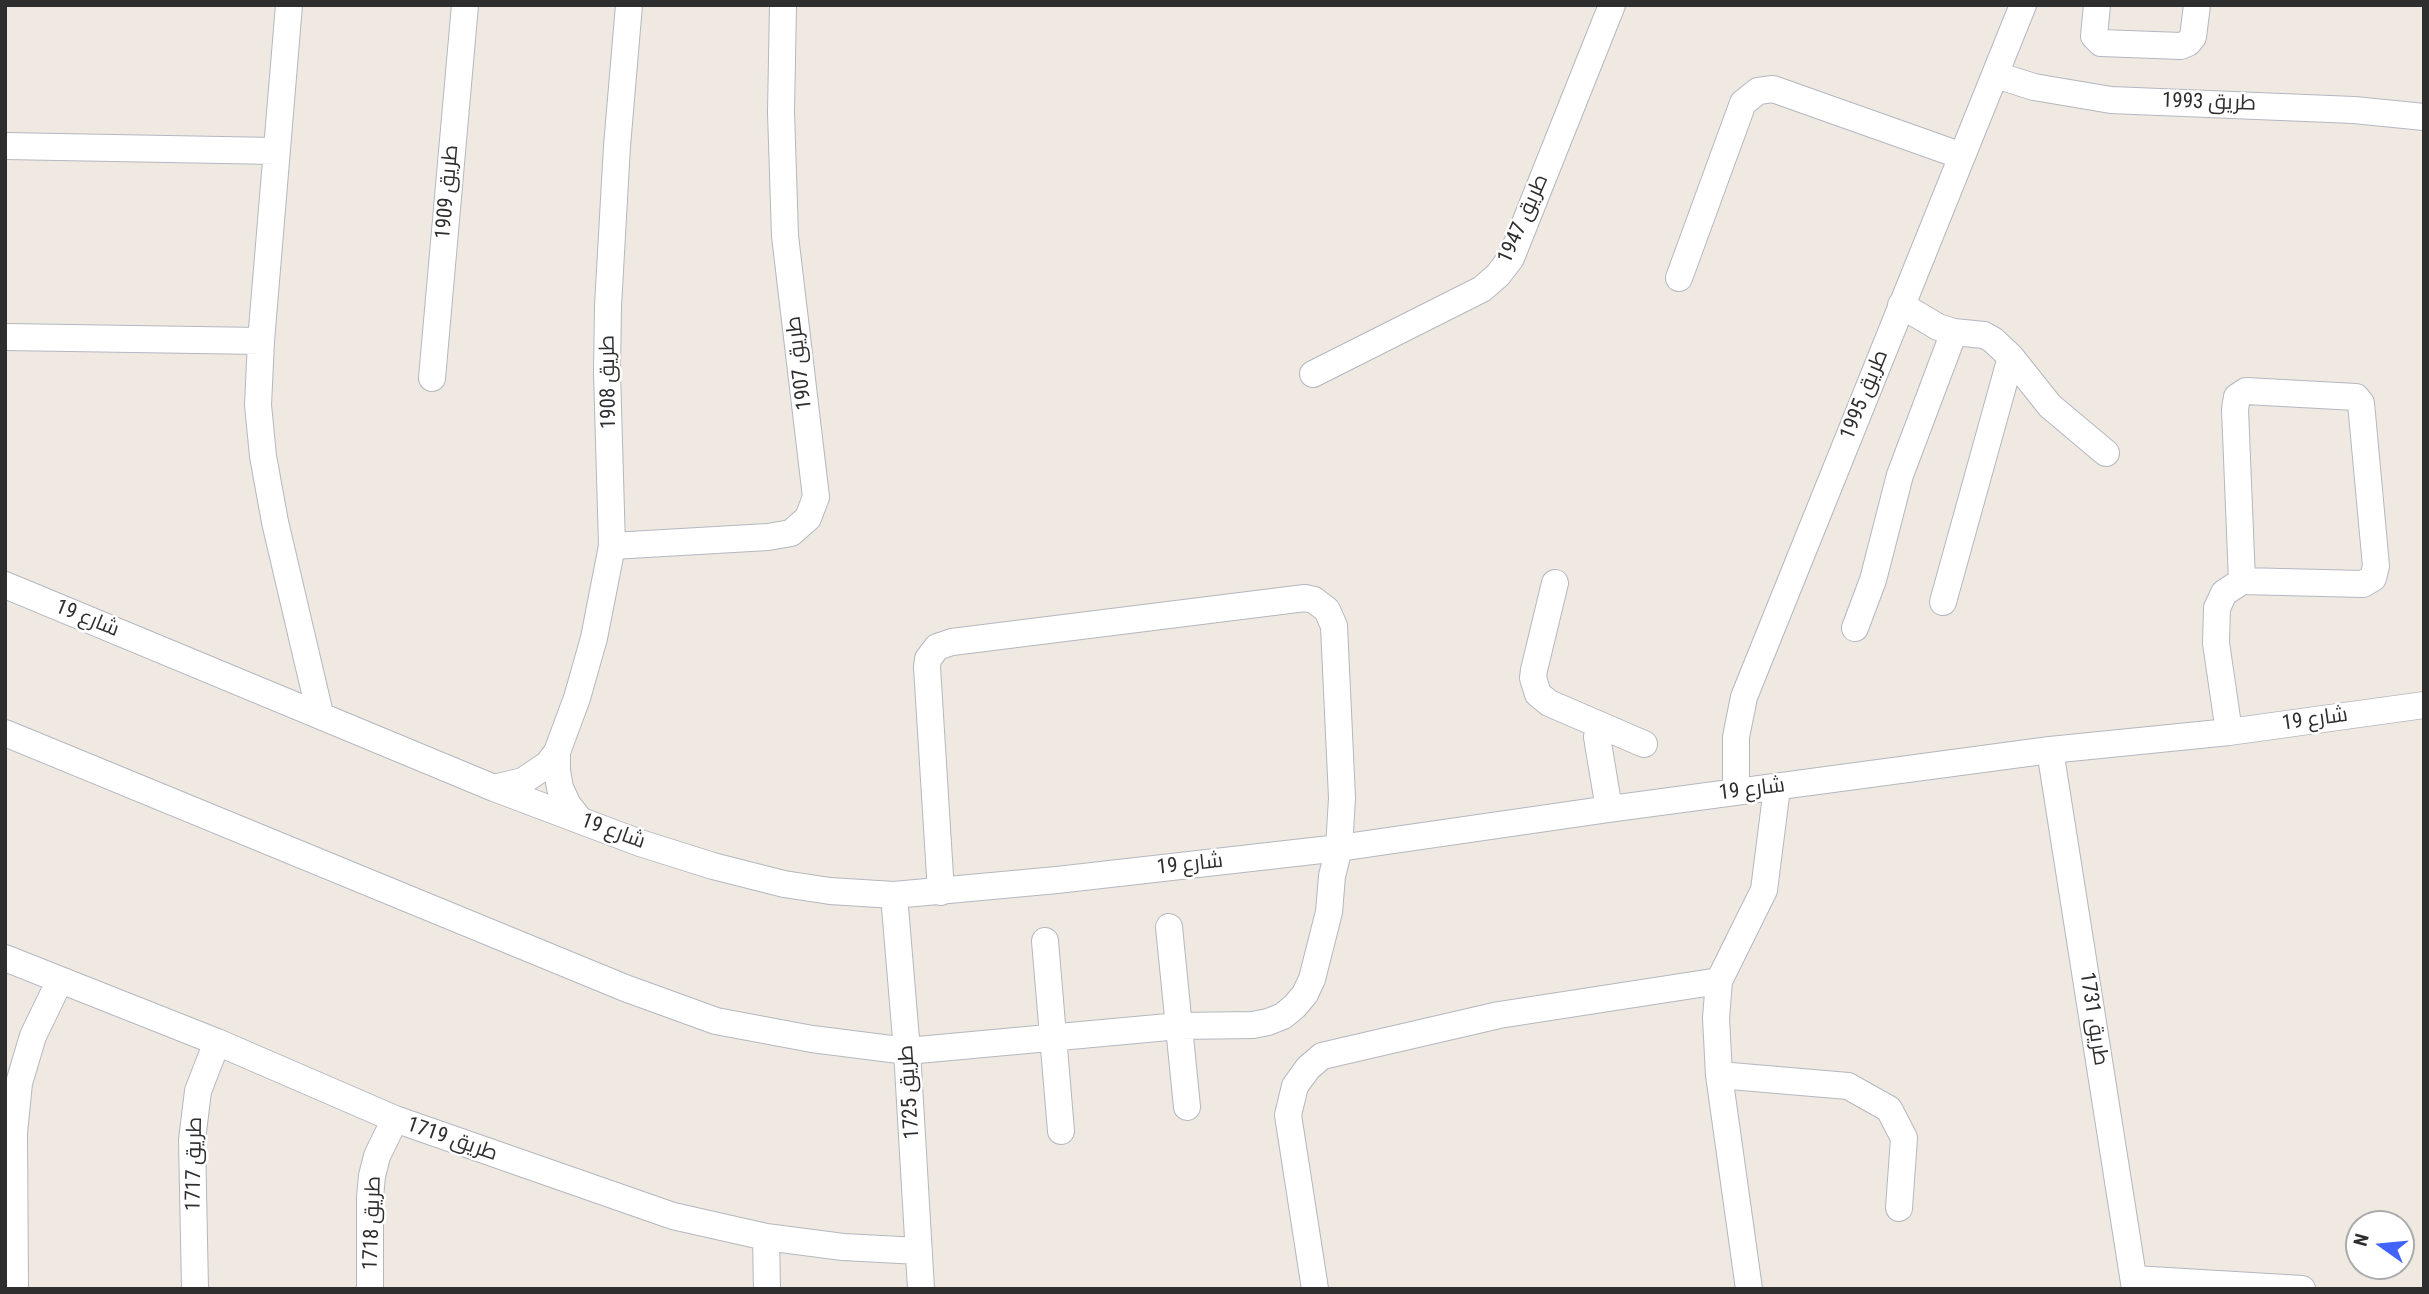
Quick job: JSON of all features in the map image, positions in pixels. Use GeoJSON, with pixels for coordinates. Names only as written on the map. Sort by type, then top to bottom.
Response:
{"type":"FeatureCollection","features":[{"type":"Feature","properties":{"kind":"street"},"geometry":{"type":"LineString","coordinates":[[289,5],[258,405],[263,456],[275,522],[320,714]]}},
{"type":"Feature","properties":{"kind":"street","name":"طريق 1909"},"geometry":{"type":"LineString","coordinates":[[432,378],[465,5]]}},
{"type":"Feature","properties":{"kind":"street","name":"طريق 1908"},"geometry":{"type":"LineString","coordinates":[[494,788],[509,786],[536,774],[556,752],[577,698],[594,638],[612,546],[608,306],[617,146],[629,5]]}},
{"type":"Feature","properties":{"kind":"street","name":"طريق 1907"},"geometry":{"type":"LineString","coordinates":[[612,546],[768,537],[791,533],[808,518],[816,498],[785,236],[781,112],[783,5]]}},
{"type":"Feature","properties":{"kind":"street","name":"طريق 1947"},"geometry":{"type":"LineString","coordinates":[[1313,374],[1482,289],[1498,275],[1511,258],[1612,5]]}},
{"type":"Feature","properties":{"kind":"street","name":"طريق 1995"},"geometry":{"type":"LineString","coordinates":[[1736,792],[1736,737],[1744,697],[2023,5]]}},
{"type":"Feature","properties":{"kind":"street"},"geometry":{"type":"LineString","coordinates":[[2089,7],[2094,36],[2101,43],[2181,46],[2193,37],[2197,5]]}},
{"type":"Feature","properties":{"kind":"street","name":"طريق 1993"},"geometry":{"type":"LineString","coordinates":[[1996,75],[2034,87],[2111,100],[2354,110],[2424,117]]}},
{"type":"Feature","properties":{"kind":"street"},"geometry":{"type":"LineString","coordinates":[[1679,278],[1735,120],[1743,103],[1758,91],[1773,89],[1962,156]]}},
{"type":"Feature","properties":{"kind":"street"},"geometry":{"type":"LineString","coordinates":[[5,146],[276,151]]}},
{"type":"Feature","properties":{"kind":"street"},"geometry":{"type":"LineString","coordinates":[[1901,305],[1930,324],[1954,332],[1984,335],[1993,340],[2011,357],[2050,406],[2106,453]]}},
{"type":"Feature","properties":{"kind":"street"},"geometry":{"type":"LineString","coordinates":[[1855,628],[1873,580],[1899,475],[1954,332]]}},
{"type":"Feature","properties":{"kind":"street"},"geometry":{"type":"LineString","coordinates":[[5,337],[261,341]]}},
{"type":"Feature","properties":{"kind":"street"},"geometry":{"type":"LineString","coordinates":[[1943,603],[2011,357]]}},
{"type":"Feature","properties":{"kind":"street"},"geometry":{"type":"LineString","coordinates":[[2229,732],[2216,643],[2217,608],[2224,593],[2242,581],[2364,584],[2373,578],[2376,566],[2361,403],[2356,397],[2246,391],[2237,397],[2235,409],[2242,581]]}},
{"type":"Feature","properties":{"kind":"street"},"geometry":{"type":"LineString","coordinates":[[1555,583],[1534,670],[1534,687],[1549,704],[1644,744]]}},
{"type":"Feature","properties":{"kind":"street","name":"شارع 19"},"geometry":{"type":"LineString","coordinates":[[5,585],[494,788],[664,851],[784,884],[830,891],[894,895],[1339,848],[1609,808],[2050,750],[2229,732],[2424,705]]}},
{"type":"Feature","properties":{"kind":"street"},"geometry":{"type":"LineString","coordinates":[[5,733],[625,988],[716,1021],[812,1039],[907,1051],[1179,1026],[1261,1023],[1283,1016],[1305,994],[1312,979],[1329,912],[1332,876],[1339,848],[1342,798],[1334,626],[1328,610],[1305,598],[952,642],[937,647],[928,659],[927,667],[941,892]]}},
{"type":"Feature","properties":{"kind":"street"},"geometry":{"type":"LineString","coordinates":[[1600,725],[1597,737],[1609,808]]}},
{"type":"Feature","properties":{"kind":"street","name":"طريق 1731"},"geometry":{"type":"LineString","coordinates":[[2050,750],[2135,1284]]}},
{"type":"Feature","properties":{"kind":"street","name":"طريق 1908"},"geometry":{"type":"LineString","coordinates":[[556,752],[560,788],[579,819]]}},
{"type":"Feature","properties":{"kind":"street"},"geometry":{"type":"LineString","coordinates":[[1749,1289],[1719,1076],[1716,1018],[1719,981],[1764,890],[1777,788]]}},
{"type":"Feature","properties":{"kind":"street","name":"طريق 1725"},"geometry":{"type":"LineString","coordinates":[[894,895],[907,1051],[921,1289]]}},
{"type":"Feature","properties":{"kind":"street"},"geometry":{"type":"LineString","coordinates":[[1170,927],[1187,1107]]}},
{"type":"Feature","properties":{"kind":"street"},"geometry":{"type":"LineString","coordinates":[[1045,941],[1061,1131]]}},
{"type":"Feature","properties":{"kind":"street","name":"طريق 1719"},"geometry":{"type":"LineString","coordinates":[[5,958],[216,1042],[395,1119],[673,1216],[766,1237],[842,1247],[919,1251]]}},
{"type":"Feature","properties":{"kind":"street"},"geometry":{"type":"LineString","coordinates":[[15,1289],[14,1133],[19,1083],[33,1036],[60,980]]}},
{"type":"Feature","properties":{"kind":"street"},"geometry":{"type":"LineString","coordinates":[[1315,1289],[1287,1115],[1295,1086],[1308,1068],[1322,1056],[1533,1009],[1719,981]]}},
{"type":"Feature","properties":{"kind":"street","name":"طريق 1717"},"geometry":{"type":"LineString","coordinates":[[195,1289],[192,1140],[198,1091],[216,1042]]}},
{"type":"Feature","properties":{"kind":"street"},"geometry":{"type":"LineString","coordinates":[[1719,1076],[1848,1086],[1889,1109],[1904,1138],[1899,1208]]}},
{"type":"Feature","properties":{"kind":"street","name":"طريق 1718"},"geometry":{"type":"LineString","coordinates":[[370,1289],[372,1176],[377,1156],[395,1119]]}},
{"type":"Feature","properties":{"kind":"street"},"geometry":{"type":"LineString","coordinates":[[766,1237],[767,1289]]}},
{"type":"Feature","properties":{"kind":"street"},"geometry":{"type":"LineString","coordinates":[[2135,1284],[2302,1289]]}}]}
